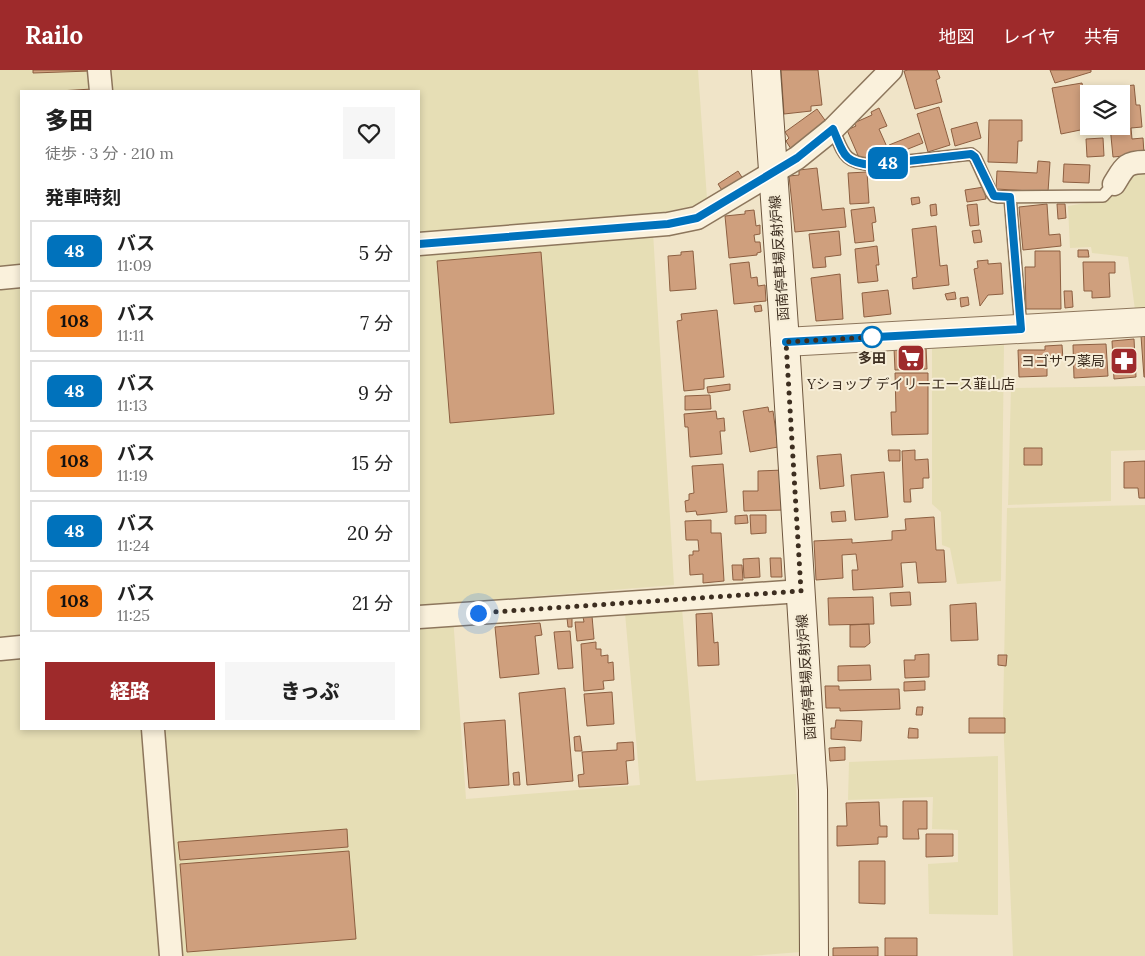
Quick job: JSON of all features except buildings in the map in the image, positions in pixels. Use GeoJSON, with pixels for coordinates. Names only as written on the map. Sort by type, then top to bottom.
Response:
{"type":"FeatureCollection","features":[{"type":"Feature","properties":{"kind":"main road","name":"函南停車場反射炉線"},"geometry":{"type":"LineString","coordinates":[[766,70],[786,342],[813,790],[814,956]]}},
{"type":"Feature","properties":{"kind":"main road"},"geometry":{"type":"LineString","coordinates":[[786,342],[1145,322]]}},
{"type":"Feature","properties":{"kind":"street"},"geometry":{"type":"LineString","coordinates":[[99,70],[101,90]]}},
{"type":"Feature","properties":{"kind":"street"},"geometry":{"type":"LineString","coordinates":[[420,244],[658,225],[697,218],[797,158],[833,129],[889,70]]}},
{"type":"Feature","properties":{"kind":"street"},"geometry":{"type":"LineString","coordinates":[[1114,184],[1125,166],[1133,162],[1145,162]]}},
{"type":"Feature","properties":{"kind":"street"},"geometry":{"type":"LineString","coordinates":[[0,278],[20,276]]}},
{"type":"Feature","properties":{"kind":"street"},"geometry":{"type":"LineString","coordinates":[[420,617],[801,591]]}},
{"type":"Feature","properties":{"kind":"street"},"geometry":{"type":"LineString","coordinates":[[0,649],[20,647]]}},
{"type":"Feature","properties":{"kind":"street"},"geometry":{"type":"LineString","coordinates":[[153,730],[172,956]]}},
{"type":"Feature","properties":{"kind":"lane"},"geometry":{"type":"LineString","coordinates":[[833,129],[846,157],[859,164],[872,165],[971,154],[975,157],[994,196],[1103,196],[1114,184]]}},
{"type":"Feature","properties":{"kind":"lane"},"geometry":{"type":"LineString","coordinates":[[1010,197],[1021,329]]}},
{"type":"Feature","properties":{"kind":"shaded area"},"geometry":{"type":"Polygon","coordinates":[[[0,70],[698,70],[707,199],[697,205],[652,215],[674,585],[452,603],[466,799],[640,785],[625,613],[682,608],[696,781],[796,774],[801,952],[750,956],[0,956],[0,70]]]}},
{"type":"Feature","properties":{"kind":"shaded area"},"geometry":{"type":"Polygon","coordinates":[[[1145,169],[1145,309],[1135,310],[1128,257],[1092,253],[1091,247],[1070,248],[1068,206],[1110,199],[1122,178],[1145,169]]]}},
{"type":"Feature","properties":{"kind":"shaded area"},"geometry":{"type":"Polygon","coordinates":[[[1004,345],[1001,581],[957,584],[950,548],[942,545],[941,512],[932,504],[932,347],[1004,345]]]}},
{"type":"Feature","properties":{"kind":"shaded area"},"geometry":{"type":"Polygon","coordinates":[[[1145,386],[1145,450],[1111,451],[1111,501],[1008,505],[1011,388],[1145,386]]]}},
{"type":"Feature","properties":{"kind":"shaded area"},"geometry":{"type":"Polygon","coordinates":[[[1145,505],[1145,956],[1013,956],[1003,717],[1007,508],[1145,505]]]}},
{"type":"Feature","properties":{"kind":"shaded area"},"geometry":{"type":"Polygon","coordinates":[[[998,756],[998,915],[929,914],[928,864],[958,862],[958,830],[932,829],[933,797],[848,800],[849,762],[998,756]]]}},
{"type":"Feature","properties":{"kind":"bus line","name":"48"},"geometry":{"type":"LineString","coordinates":[[420,244],[668,224],[697,218],[797,158],[833,129],[846,157],[850,161],[859,164],[872,165],[971,154],[975,157],[994,196],[1010,197],[1021,329],[786,342]]}},
{"type":"Feature","properties":{"kind":"place","name":"多田"},"geometry":{"type":"Point","coordinates":[872,337]}},
{"type":"Feature","properties":{"kind":"place","name":"Yショップ デイリーエース韮山店"},"geometry":{"type":"Point","coordinates":[911,358]}},
{"type":"Feature","properties":{"kind":"place","name":"ヨゴサワ薬局"},"geometry":{"type":"Point","coordinates":[1124,361]}},
{"type":"Feature","properties":{"kind":"route"},"geometry":{"type":"LineString","coordinates":[[478,613],[801,591],[786,342],[872,337]]}}]}
